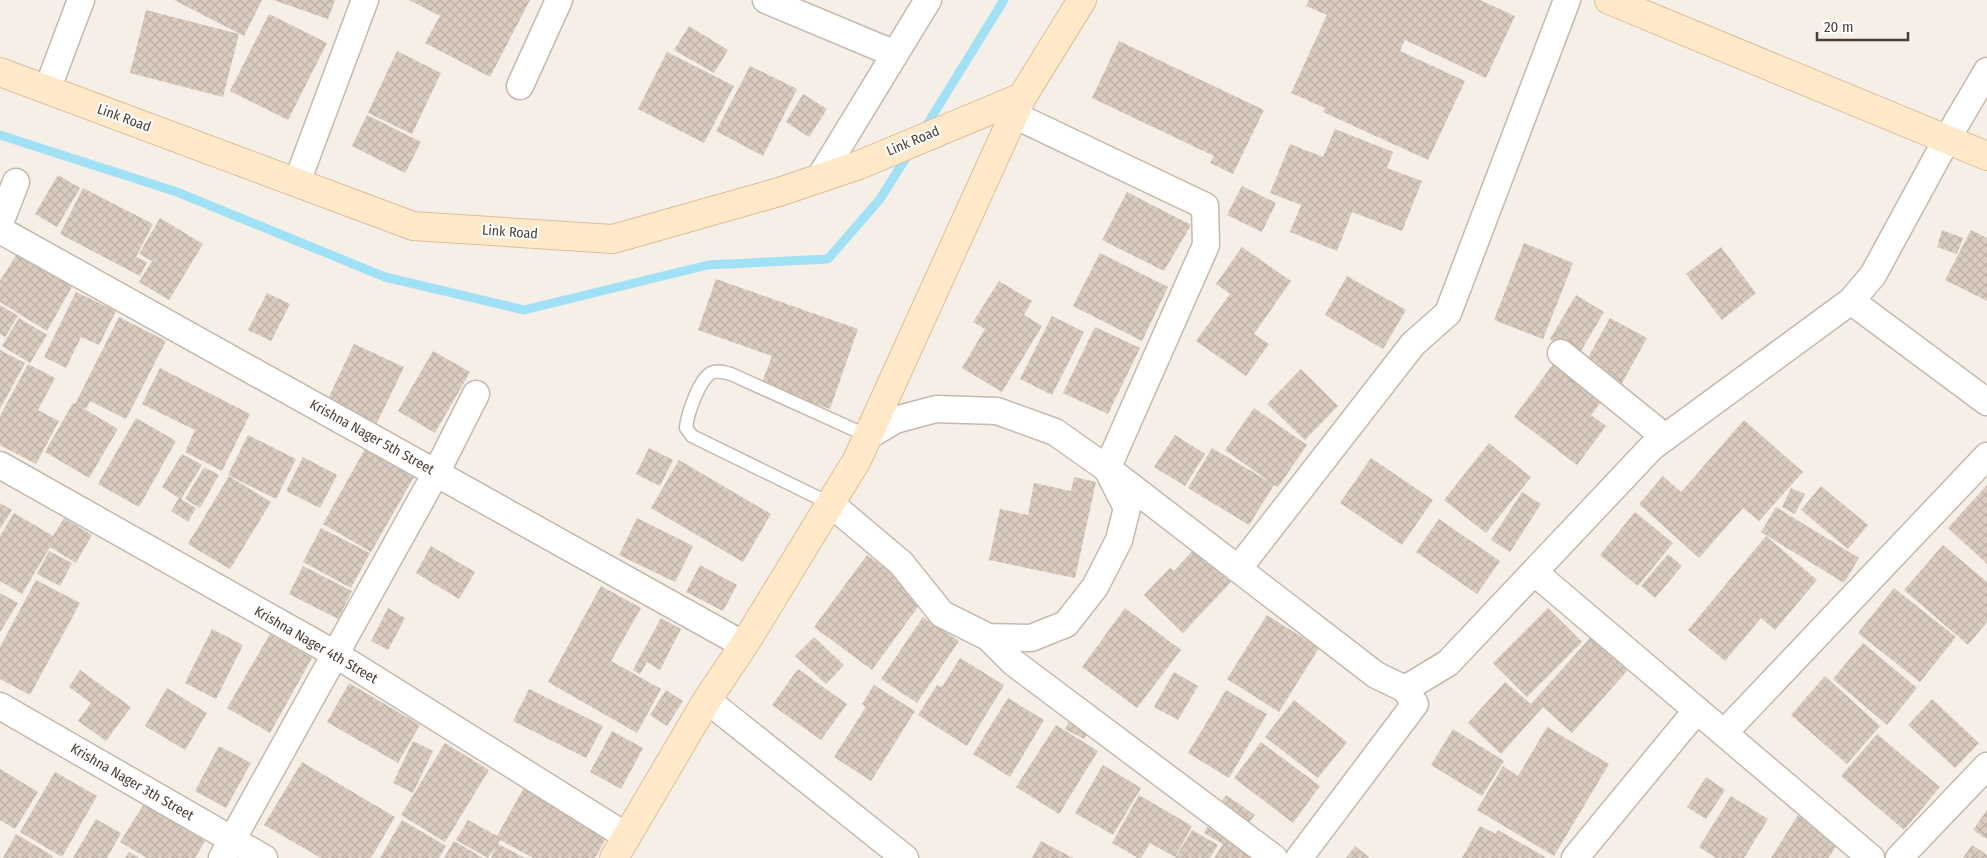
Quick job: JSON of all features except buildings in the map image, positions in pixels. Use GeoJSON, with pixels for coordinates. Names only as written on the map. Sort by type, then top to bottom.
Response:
{"type":"FeatureCollection","features":[{"type":"Feature","properties":{"kind":"street"},"geometry":{"type":"LineString","coordinates":[[47,90],[81,0]]}},
{"type":"Feature","properties":{"kind":"street"},"geometry":{"type":"LineString","coordinates":[[298,182],[365,0]]}},
{"type":"Feature","properties":{"kind":"street"},"geometry":{"type":"LineString","coordinates":[[520,86],[559,0]]}},
{"type":"Feature","properties":{"kind":"street"},"geometry":{"type":"LineString","coordinates":[[766,0],[895,54]]}},
{"type":"Feature","properties":{"kind":"street"},"geometry":{"type":"LineString","coordinates":[[820,177],[928,0]]}},
{"type":"Feature","properties":{"kind":"street"},"geometry":{"type":"LineString","coordinates":[[620,847],[707,700],[744,645],[857,460],[1018,106],[1082,0]]}},
{"type":"Feature","properties":{"kind":"street"},"geometry":{"type":"LineString","coordinates":[[1238,569],[1413,344],[1448,313],[1567,0]]}},
{"type":"Feature","properties":{"kind":"street"},"geometry":{"type":"LineString","coordinates":[[1609,0],[1987,156]]}},
{"type":"Feature","properties":{"kind":"street"},"geometry":{"type":"LineString","coordinates":[[1406,689],[1448,663],[1652,447],[1851,301],[1873,275],[1946,139],[1987,70]]}},
{"type":"Feature","properties":{"kind":"street","name":"Link Road"},"geometry":{"type":"LineString","coordinates":[[0,72],[413,226],[613,239],[779,192],[859,164],[980,113],[1018,106]]}},
{"type":"Feature","properties":{"kind":"street"},"geometry":{"type":"LineString","coordinates":[[988,637],[1031,638],[1066,624],[1095,587],[1119,540],[1126,508],[1107,469],[1206,245],[1205,206],[1018,106]]}},
{"type":"Feature","properties":{"kind":"street"},"geometry":{"type":"LineString","coordinates":[[0,223],[16,182]]}},
{"type":"Feature","properties":{"kind":"street","name":"Krishna Nager 5th Street"},"geometry":{"type":"LineString","coordinates":[[0,230],[744,645]]}},
{"type":"Feature","properties":{"kind":"street"},"geometry":{"type":"LineString","coordinates":[[1851,301],[1987,402]]}},
{"type":"Feature","properties":{"kind":"street"},"geometry":{"type":"LineString","coordinates":[[1561,353],[1665,437]]}},
{"type":"Feature","properties":{"kind":"street"},"geometry":{"type":"LineString","coordinates":[[228,849],[436,473],[476,394]]}},
{"type":"Feature","properties":{"kind":"street"},"geometry":{"type":"LineString","coordinates":[[868,436],[895,420],[936,409],[998,412],[1055,432],[1107,469],[1376,674],[1406,689],[1415,704],[1299,858]]}},
{"type":"Feature","properties":{"kind":"street"},"geometry":{"type":"LineString","coordinates":[[1724,733],[1987,456]]}},
{"type":"Feature","properties":{"kind":"street","name":"Krishna Nager 4th Street"},"geometry":{"type":"LineString","coordinates":[[0,466],[335,654],[620,847]]}},
{"type":"Feature","properties":{"kind":"street"},"geometry":{"type":"LineString","coordinates":[[831,504],[900,563],[942,614],[988,637],[1014,663],[1274,858]]}},
{"type":"Feature","properties":{"kind":"street"},"geometry":{"type":"LineString","coordinates":[[1534,572],[1871,858]]}},
{"type":"Feature","properties":{"kind":"street"},"geometry":{"type":"LineString","coordinates":[[707,700],[906,858]]}},
{"type":"Feature","properties":{"kind":"street","name":"Krishna Nager 3th Street"},"geometry":{"type":"LineString","coordinates":[[0,706],[228,849],[264,858]]}},
{"type":"Feature","properties":{"kind":"street"},"geometry":{"type":"LineString","coordinates":[[1575,858],[1697,710]]}},
{"type":"Feature","properties":{"kind":"street"},"geometry":{"type":"LineString","coordinates":[[1899,858],[1987,766]]}},
{"type":"Feature","properties":{"kind":"lane"},"geometry":{"type":"LineString","coordinates":[[831,504],[692,436],[686,428],[686,416],[705,378],[712,372],[722,371],[731,374],[868,436]]}},
{"type":"Feature","properties":{"kind":"waterway"},"geometry":{"type":"LineString","coordinates":[[923,131],[1004,0]]}},
{"type":"Feature","properties":{"kind":"waterway"},"geometry":{"type":"LineString","coordinates":[[0,135],[177,192],[385,277],[524,310],[708,265],[828,259],[880,199],[909,153]]}}]}
